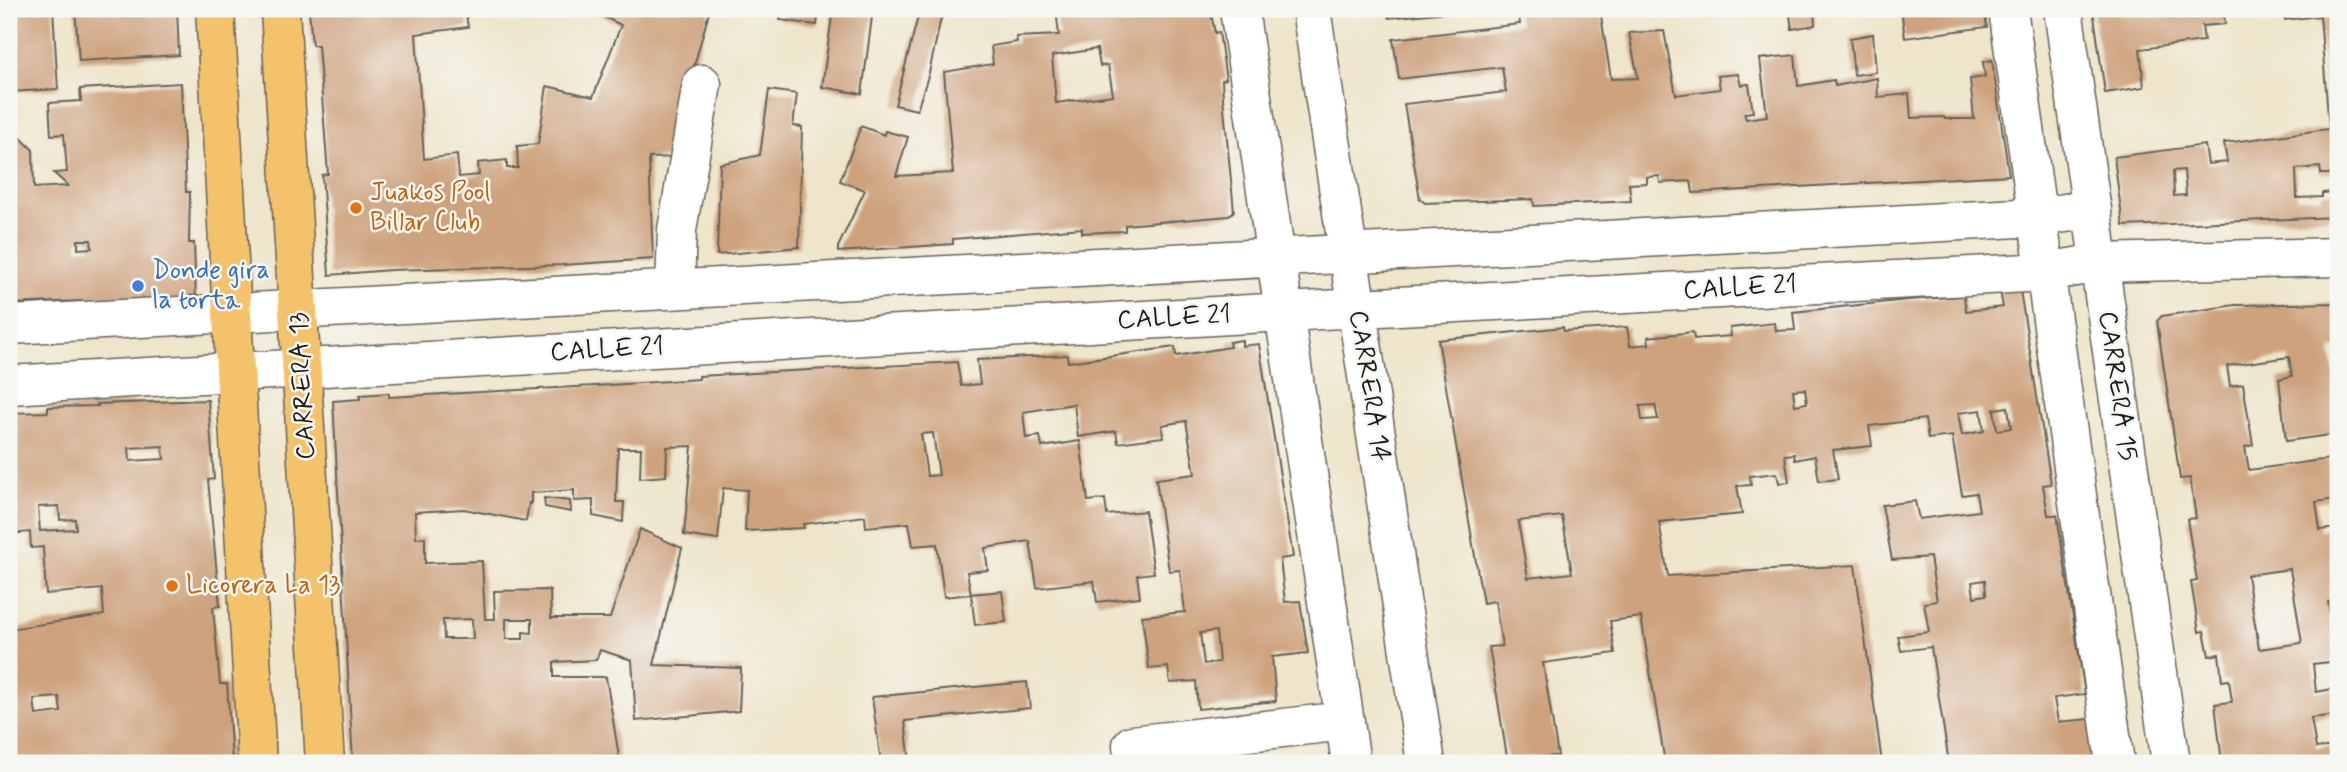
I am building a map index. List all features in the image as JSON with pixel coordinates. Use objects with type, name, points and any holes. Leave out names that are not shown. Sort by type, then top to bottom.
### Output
[{"type":"main road","points":[[215,9],[257,763]]},
{"type":"main road","name":"CARRERA 13","points":[[280,9],[325,763]]},
{"type":"street","points":[[1239,9],[1351,763]]},
{"type":"street","name":"CARRERA 14","points":[[1311,9],[1426,763]]},
{"type":"street","name":"CARRERA 15","points":[[2008,9],[2115,763]]},
{"type":"street","name":"CARRERA 15","points":[[2063,9],[2171,763]]},
{"type":"street","points":[[675,289],[677,230],[702,84]]},
{"type":"street","points":[[9,325],[2038,217],[2092,209]]},
{"type":"street","name":"CALLE 21","points":[[9,385],[1284,312],[2046,272],[2099,263],[2338,257]]},
{"type":"street","points":[[1134,763],[1132,746],[1233,748],[1345,721]]},
{"type":"building","points":[[9,9],[53,9],[58,89],[9,92]]},
{"type":"building","points":[[75,9],[177,9],[179,55],[79,61]]},
{"type":"building","points":[[309,9],[399,9],[399,12],[465,9],[468,27],[416,34],[424,159],[457,155],[459,177],[479,175],[478,163],[507,160],[507,168],[518,168],[517,146],[538,144],[547,86],[593,97],[621,25],[587,9],[710,9],[675,134],[676,157],[649,158],[653,259],[329,275],[322,175],[328,174],[318,45],[312,45]]},
{"type":"building","points":[[782,9],[819,9],[817,25],[780,20]]},
{"type":"building","points":[[833,9],[873,9],[862,94],[822,87]]},
{"type":"building","points":[[920,9],[943,9],[929,73],[917,110],[895,105]]},
{"type":"building","points":[[1056,9],[1210,9],[1215,33],[1219,32],[1226,79],[1222,80],[1223,98],[1234,211],[1229,216],[1125,225],[1125,231],[1082,233],[1082,228],[953,239],[953,244],[838,252],[865,190],[840,181],[861,126],[884,135],[885,131],[908,137],[896,176],[953,173],[944,72],[993,64],[991,46],[1017,42],[1016,37],[1059,35]],"holes":[[[1097,49],[1100,66],[1108,65],[1113,95],[1056,103],[1052,56]]]},
{"type":"building","points":[[1387,9],[1458,9],[1458,11],[1389,18]]},
{"type":"building","points":[[1517,9],[1600,9],[1611,79],[1638,78],[1629,33],[1664,31],[1676,95],[1720,89],[1718,76],[1738,74],[1741,85],[1749,84],[1753,112],[1744,113],[1746,119],[1767,116],[1760,59],[1795,55],[1798,86],[1834,80],[1835,86],[1877,78],[1878,97],[1909,94],[1911,118],[1945,119],[1974,119],[1970,79],[1985,77],[1983,62],[1992,60],[2009,175],[1693,193],[1691,181],[1660,183],[1659,176],[1647,177],[1647,183],[1629,184],[1631,201],[1534,206],[1533,199],[1425,203],[1420,199],[1404,104],[1506,92],[1502,67],[1399,79],[1393,39],[1520,24]]},
{"type":"building","points":[[1789,9],[1814,9],[1815,25],[1792,29]]},
{"type":"building","points":[[1901,9],[1984,9],[1987,27],[1905,38]]},
{"type":"building","points":[[2093,9],[2255,11],[2224,15],[2225,24],[2202,26],[2204,41],[2140,49],[2144,87],[2105,93]]},
{"type":"building","points":[[2284,9],[2338,9],[2338,174],[2321,174],[2320,167],[2296,169],[2297,198],[2322,197],[2322,193],[2338,192],[2338,217],[2123,226],[2114,157],[2205,145],[2208,164],[2227,162],[2224,143],[2329,129],[2320,16],[2285,20]],"holes":[[[2184,170],[2186,195],[2174,196],[2173,171]]]},
{"type":"building","points":[[1873,34],[1876,72],[1854,75],[1850,38]]},
{"type":"building","points":[[181,83],[186,192],[190,192],[189,243],[194,243],[196,300],[9,304],[9,137],[20,137],[33,150],[34,188],[68,186],[54,173],[67,172],[64,134],[51,135],[49,103],[81,101],[80,89]],"holes":[[[78,240],[91,240],[92,248],[78,249]]]},
{"type":"building","points":[[769,90],[797,94],[793,126],[802,127],[799,247],[717,255],[720,164],[760,155]]},
{"type":"building","points":[[2020,290],[2051,484],[2043,485],[2048,515],[2057,515],[2085,694],[2054,698],[2058,722],[2089,719],[2096,763],[1949,763],[1931,647],[1901,651],[1898,636],[1929,632],[1924,603],[1937,601],[1930,557],[1892,560],[1882,505],[1915,501],[1919,519],[1979,511],[1976,493],[1962,495],[1952,436],[1928,439],[1925,419],[1869,426],[1872,446],[1833,450],[1838,479],[1819,481],[1815,456],[1795,460],[1794,454],[1785,455],[1789,482],[1779,483],[1777,473],[1750,476],[1751,485],[1737,486],[1742,514],[1659,522],[1668,576],[1855,565],[1882,763],[1665,763],[1641,617],[1610,621],[1615,653],[1543,663],[1558,756],[1529,758],[1530,763],[1508,763],[1489,647],[1502,646],[1495,601],[1483,603],[1438,340],[1563,327],[1564,331],[1627,327],[1630,346],[1649,344],[1648,337],[1693,332],[1694,339],[1731,336],[1730,328],[1775,323],[1776,331],[1795,330],[1793,312],[1907,300],[1964,296],[1966,311],[2003,307],[2000,291]],"holes":[[[1805,389],[1807,403],[1795,405],[1793,390]],[[1655,405],[1658,419],[1642,420],[1640,406]],[[2008,407],[2011,428],[1997,430],[1994,409]],[[1981,410],[1984,431],[1962,435],[1958,413]],[[1562,516],[1572,573],[1528,578],[1518,521]],[[1985,580],[1986,595],[1974,597],[1972,582]]]},
{"type":"building","points":[[2338,303],[2338,348],[2331,349],[2333,371],[2338,370],[2338,434],[2286,441],[2279,379],[2292,376],[2289,357],[2227,366],[2230,386],[2243,384],[2253,445],[2245,447],[2249,470],[2329,459],[2336,499],[2316,502],[2320,530],[2338,528],[2338,600],[2328,602],[2335,643],[2338,643],[2338,661],[2313,664],[2316,692],[2338,688],[2338,715],[2311,718],[2316,748],[2336,746],[2338,763],[2222,763],[2215,704],[2232,702],[2229,680],[2222,681],[2219,654],[2209,656],[2204,631],[2199,632],[2191,582],[2197,581],[2187,519],[2196,518],[2190,478],[2180,479],[2157,321],[2162,316],[2235,305]],"holes":[[[2290,569],[2302,643],[2259,649],[2247,575]]]},
{"type":"building","points":[[1242,340],[1242,346],[1259,344],[1293,557],[1280,559],[1285,602],[1300,601],[1308,653],[1272,657],[1276,701],[1198,709],[1196,681],[1170,683],[1168,667],[1149,669],[1142,616],[1185,612],[1180,570],[1169,571],[1156,479],[1195,474],[1186,421],[1162,425],[1163,437],[1118,443],[1116,431],[1078,437],[1074,404],[1023,412],[1026,438],[1040,436],[1042,447],[1080,441],[1088,501],[1105,499],[1107,515],[1145,511],[1154,573],[1137,575],[1140,597],[1097,602],[1094,581],[1037,588],[1030,541],[985,548],[988,570],[967,572],[971,594],[944,597],[937,544],[913,546],[909,523],[866,527],[865,516],[803,524],[804,528],[745,531],[747,490],[723,488],[718,540],[684,535],[692,446],[667,447],[666,476],[640,478],[641,448],[618,448],[616,502],[624,502],[623,522],[593,516],[593,500],[574,501],[574,490],[531,493],[526,521],[464,509],[415,512],[416,538],[425,537],[425,563],[482,561],[485,619],[495,619],[494,591],[550,590],[551,618],[610,618],[640,529],[682,548],[654,665],[741,668],[739,711],[636,721],[632,660],[600,650],[596,660],[554,662],[554,677],[606,677],[620,763],[353,763],[333,401],[360,399],[360,395],[389,393],[389,397],[595,386],[699,379],[699,376],[957,362],[961,386],[980,384],[977,360],[1067,355],[1068,362],[1175,347],[1176,356],[1230,347],[1229,342]],"holes":[[[933,433],[939,475],[927,476],[921,434]],[[472,619],[473,639],[444,639],[443,620]],[[506,619],[532,619],[532,633],[523,632],[523,639],[506,639]],[[1216,631],[1219,662],[1204,664],[1200,633]]]},
{"type":"building","points":[[208,400],[214,479],[208,480],[220,606],[213,607],[220,684],[227,684],[232,762],[9,763],[9,629],[104,615],[102,589],[46,594],[43,547],[31,548],[30,532],[9,534],[9,413],[48,412],[48,407],[98,406],[97,404]],"holes":[[[163,446],[164,459],[130,461],[129,448]],[[59,506],[60,520],[75,519],[76,529],[40,531],[38,507]],[[59,697],[61,712],[36,715],[34,699]]]},
{"type":"building","points":[[544,498],[570,501],[571,512],[545,507]]},
{"type":"building","points":[[1002,591],[1006,622],[975,625],[971,594]]},
{"type":"building","points":[[1027,682],[1030,708],[905,721],[910,763],[881,763],[872,697]]},
{"type":"place","name":"Juakos Pool Billar Club","points":[[356,208]]},
{"type":"place","name":"Donde gira la torta","points":[[138,286]]},
{"type":"place","name":"Licorera La 13","points":[[172,586]]}]
